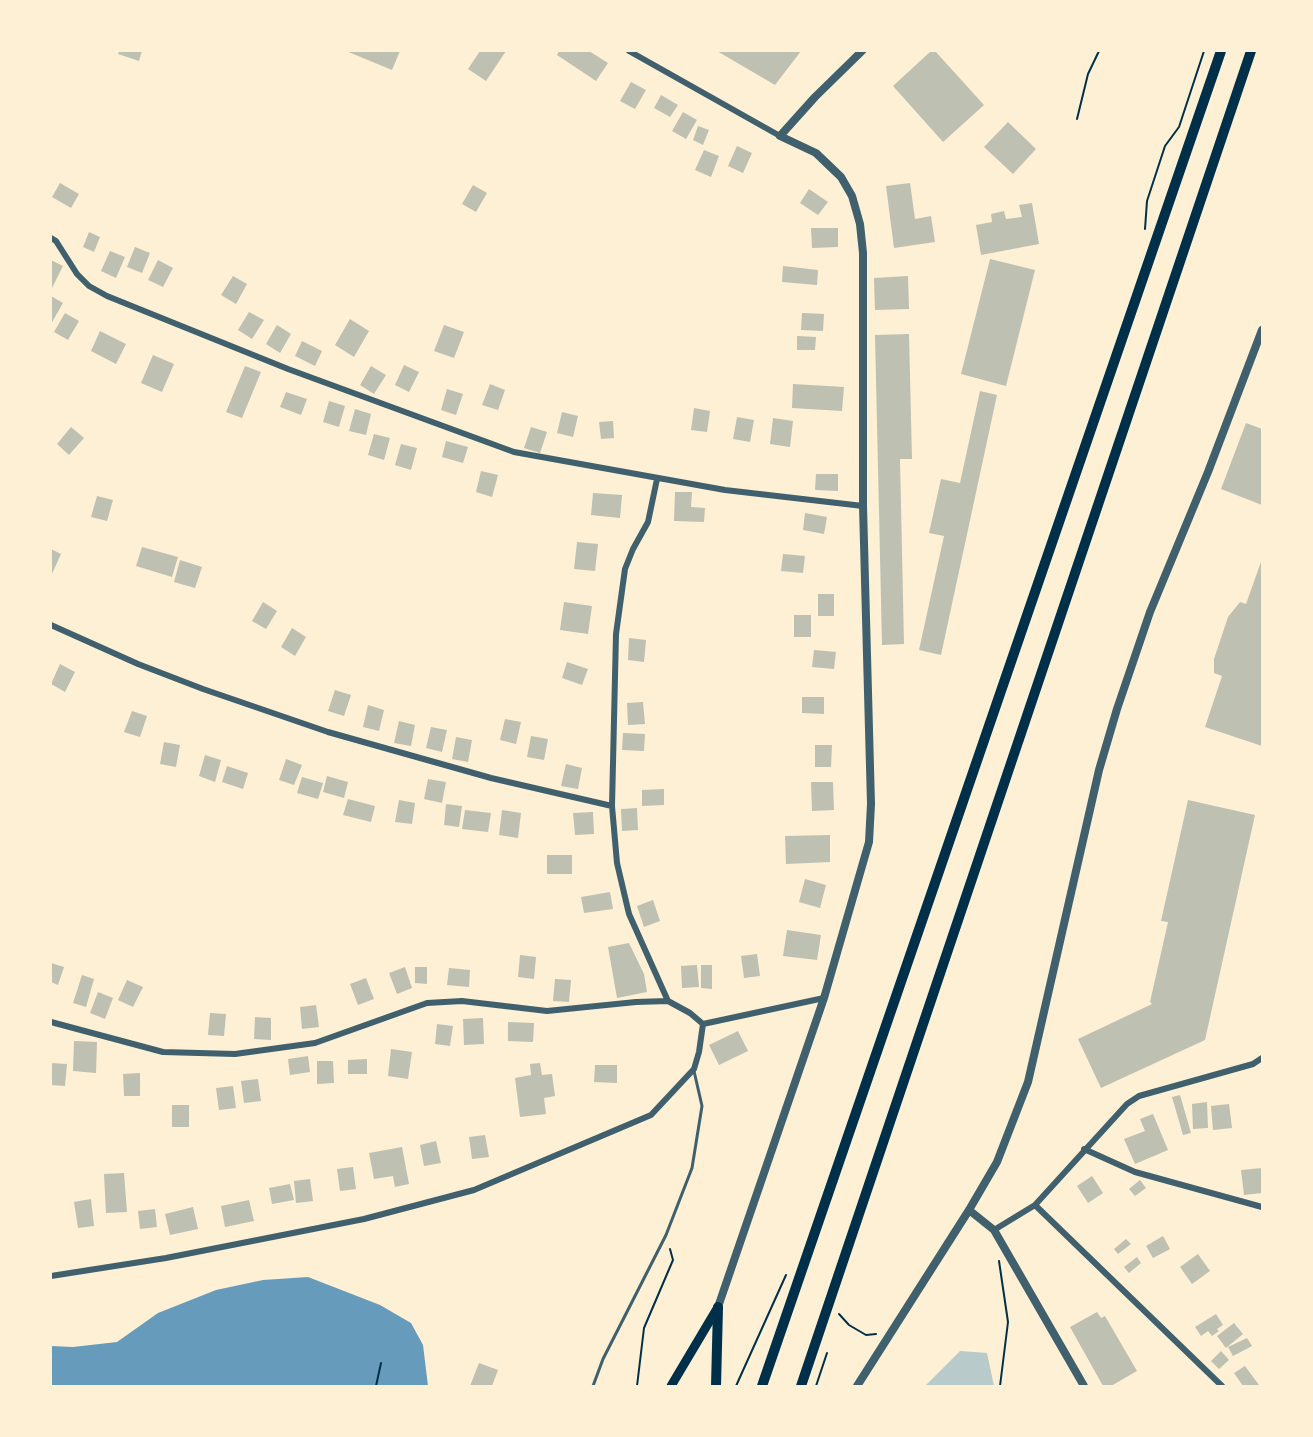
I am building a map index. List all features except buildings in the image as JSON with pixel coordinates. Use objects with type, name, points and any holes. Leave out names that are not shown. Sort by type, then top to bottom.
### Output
[{"type":"main road","points":[[762,1386],[1221,51]]},
{"type":"main road","points":[[801,1386],[1251,51]]},
{"type":"main road","points":[[671,1386],[718,1307]]},
{"type":"main road","points":[[716,1386],[718,1307]]},
{"type":"street","points":[[629,51],[780,136],[816,153],[841,177],[852,196],[860,224],[863,253],[863,506],[871,804],[869,842],[824,998],[718,1307]]},
{"type":"street","points":[[780,136],[815,97],[862,51]]},
{"type":"street","points":[[51,238],[56,241],[76,274],[89,286],[107,296],[288,369],[514,452],[725,490],[863,506]]},
{"type":"street","points":[[857,1386],[997,1162],[1028,1082],[1099,770],[1117,709],[1150,612],[1208,472],[1262,330]]},
{"type":"street","points":[[657,478],[648,522],[625,569],[616,634],[612,806],[617,863],[628,914],[668,1001]]},
{"type":"street","points":[[51,625],[138,664],[328,732],[491,778],[612,806]]},
{"type":"street","points":[[703,1024],[824,998]]},
{"type":"street","points":[[51,1022],[163,1052],[235,1054],[315,1043],[427,1003],[462,1001],[547,1011],[668,1001],[690,1013],[703,1024]]},
{"type":"street","points":[[51,1276],[166,1258],[364,1219],[474,1190],[651,1115],[693,1069],[699,1052],[703,1024]]},
{"type":"street","points":[[994,1230],[1035,1205],[1084,1149],[1127,1104],[1139,1096],[1253,1064],[1262,1058]]},
{"type":"street","points":[[1084,1149],[1135,1172],[1262,1207]]},
{"type":"street","points":[[1035,1205],[1222,1386]]},
{"type":"street","points":[[969,1210],[994,1230],[1084,1386]]},
{"type":"lane","points":[[593,1386],[603,1359],[666,1234],[692,1168],[702,1106],[693,1069]]},
{"type":"path","points":[[1077,119],[1088,74],[1099,51]]},
{"type":"path","points":[[637,1386],[644,1328],[674,1260],[666,1234]]},
{"type":"path","points":[[998,1253],[1008,1322],[1000,1386]]},
{"type":"path","points":[[839,1314],[849,1325],[866,1335],[895,1328]]},
{"type":"path","points":[[376,1386],[381,1363]]},
{"type":"shaded area","points":[[960,1351],[987,1353],[994,1386],[925,1386]]},
{"type":"water","points":[[308,1277],[380,1305],[411,1323],[423,1345],[428,1386],[51,1386],[51,1346],[73,1347],[117,1342],[158,1313],[216,1290],[263,1280]]}]
